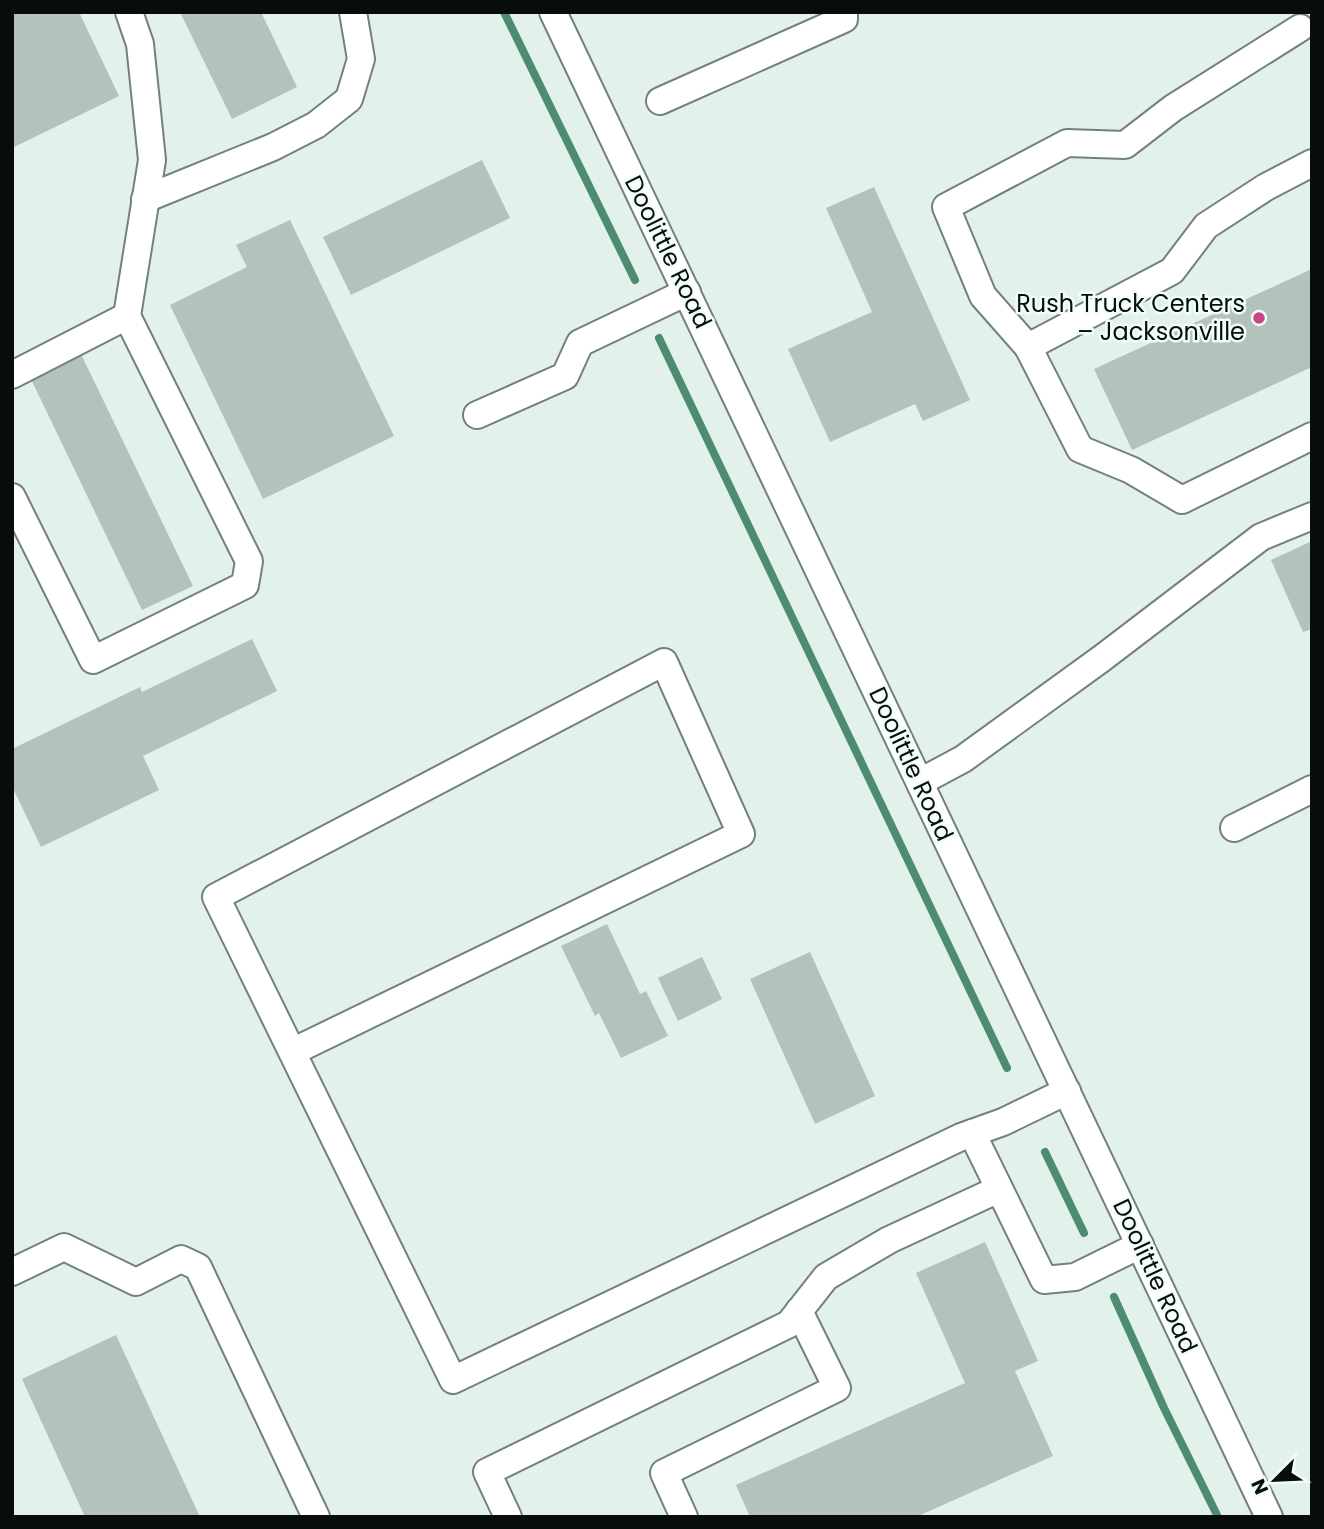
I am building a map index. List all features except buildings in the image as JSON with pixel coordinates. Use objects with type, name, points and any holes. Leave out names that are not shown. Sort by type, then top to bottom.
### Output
[{"type":"street","points":[[12,497],[93,660],[245,585],[249,561],[127,316],[152,160],[139,44],[129,12]]},
{"type":"street","points":[[145,199],[274,147],[316,125],[349,99],[361,59],[354,12]]},
{"type":"street","name":"Doolittle Road","points":[[553,12],[920,782],[1056,1096],[1129,1250],[1269,1517]]},
{"type":"street","points":[[660,101],[844,19],[844,12]]},
{"type":"street","points":[[1300,28],[1173,108],[1125,145],[1067,143],[946,207],[983,296],[1028,347],[1080,449],[1132,470],[1182,500],[1312,436]]},
{"type":"street","points":[[1028,347],[1172,271],[1206,226],[1266,187],[1312,163]]},
{"type":"street","points":[[477,415],[565,376],[580,343],[687,292]]},
{"type":"street","points":[[12,375],[127,316]]},
{"type":"street","points":[[920,782],[963,759],[1144,627],[1261,537],[1312,516]]},
{"type":"street","points":[[292,1052],[741,834],[664,662],[216,897],[292,1052],[453,1380],[972,1133],[1003,1122],[1056,1096]]},
{"type":"street","points":[[1234,828],[1312,789]]},
{"type":"street","points":[[972,1133],[1044,1280],[1075,1277],[1129,1250]]},
{"type":"street","points":[[508,1517],[487,1472],[789,1324],[826,1277],[889,1240],[999,1189]]},
{"type":"street","points":[[12,1272],[64,1247],[135,1282],[181,1259],[198,1268],[316,1517]]},
{"type":"street","points":[[684,1517],[664,1473],[836,1388],[799,1311]]},
{"type":"waterway","points":[[504,12],[635,280]]},
{"type":"waterway","points":[[659,338],[1007,1068]]},
{"type":"waterway","points":[[1045,1152],[1084,1233]]},
{"type":"waterway","points":[[1114,1297],[1164,1408],[1218,1517]]},
{"type":"place","name":"Rush Truck Centers – Jacksonville","points":[[1259,318]]}]
